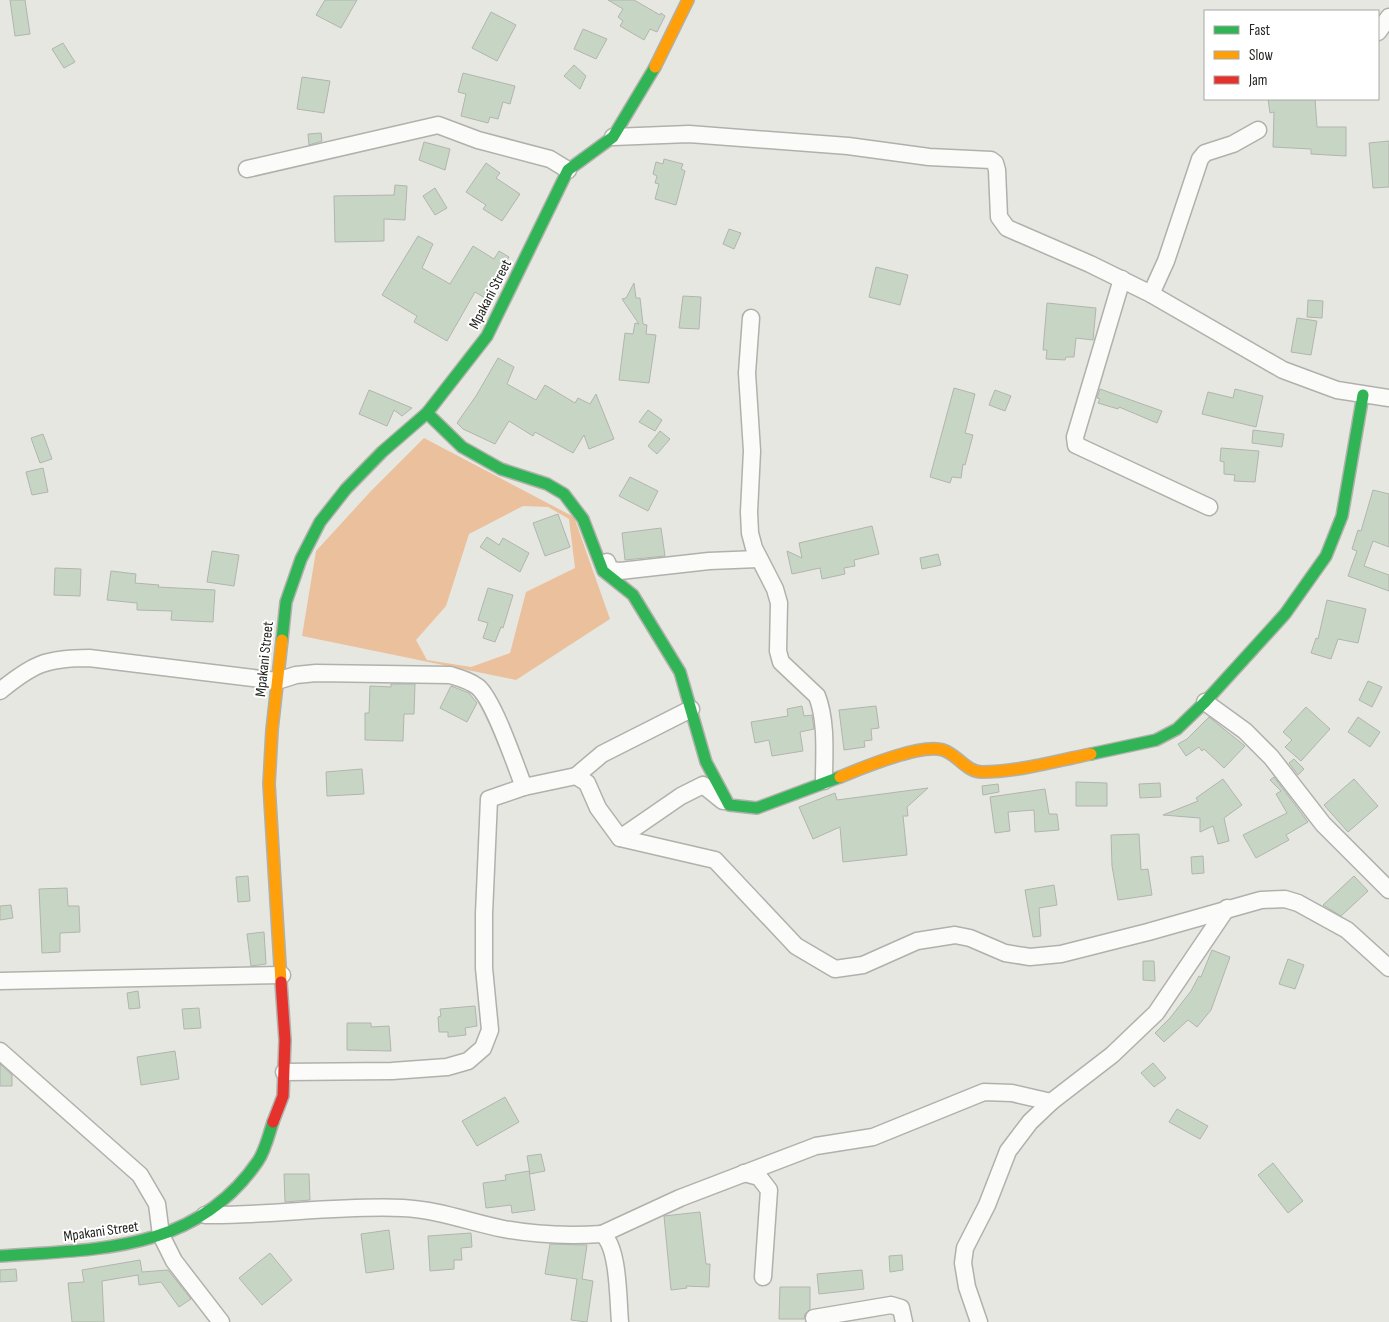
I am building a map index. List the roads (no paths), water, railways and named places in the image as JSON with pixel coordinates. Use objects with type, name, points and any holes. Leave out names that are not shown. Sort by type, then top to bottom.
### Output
[{"type":"street","name":"Mpakani Street","points":[[0,1256],[132,1244],[161,1235],[205,1215],[233,1191],[259,1160],[283,1096],[285,1040],[269,784],[277,681],[286,602],[301,559],[320,522],[346,489],[382,452],[427,412],[487,336],[568,170],[613,137],[648,82],[688,0]]},
{"type":"street","points":[[1379,31],[1389,17]]},
{"type":"street","points":[[247,169],[438,125],[478,140],[550,159],[568,170]]},
{"type":"street","points":[[1151,294],[1166,261],[1200,158],[1205,153],[1233,144],[1258,130]]},
{"type":"street","points":[[613,137],[689,134],[819,143],[929,157],[991,160],[995,163],[997,170],[999,217],[1007,228],[1151,294],[1283,370],[1337,390],[1389,398]]},
{"type":"street","points":[[1122,280],[1074,437],[1076,445],[1208,507]]},
{"type":"street","points":[[751,318],[747,373],[752,451],[748,512],[750,533],[758,559],[776,589],[779,602],[778,652],[780,662],[816,696],[820,704],[824,781]]},
{"type":"street","points":[[620,838],[681,796],[703,785],[729,806],[757,808],[824,781],[884,760],[930,748],[943,750],[971,769],[980,772],[1031,766],[1156,740],[1177,729],[1205,702],[1285,614],[1326,556],[1342,516],[1363,395]]},
{"type":"street","points":[[427,412],[462,447],[501,469],[547,484],[564,494],[583,519],[603,571],[633,594],[680,672],[706,762],[729,806]]},
{"type":"street","points":[[563,485],[589,514],[610,570],[758,559]]},
{"type":"street","points":[[0,691],[24,671],[38,664],[70,658],[89,658],[277,681],[296,675],[345,673],[450,675],[467,680],[480,688],[489,704],[524,786]]},
{"type":"street","points":[[1205,702],[1245,731],[1271,757],[1323,824],[1389,890]]},
{"type":"street","points":[[284,1072],[392,1071],[447,1068],[468,1060],[483,1048],[490,1030],[484,968],[484,914],[489,799],[524,786],[576,776],[602,754],[691,709]]},
{"type":"street","points":[[576,776],[587,783],[598,808],[620,838],[715,860],[796,946],[835,969],[863,965],[917,941],[954,935],[970,938],[1005,953],[1030,957],[1061,954],[1148,932],[1227,908],[1261,900],[1285,899],[1298,902],[1347,930],[1389,968]]},
{"type":"street","points":[[979,1322],[967,1287],[963,1263],[965,1248],[987,1205],[1008,1151],[1030,1122],[1052,1102],[1112,1055],[1156,1013],[1227,908]]},
{"type":"street","points":[[0,981],[282,975]]},
{"type":"street","points":[[0,1051],[140,1174],[157,1204],[161,1235],[174,1261],[221,1322]]},
{"type":"street","points":[[205,1215],[404,1208],[450,1214],[503,1229],[554,1235],[602,1234],[672,1202],[816,1146],[873,1137],[984,1092],[1020,1094],[1052,1102]]},
{"type":"street","points":[[744,1174],[759,1177],[769,1190],[763,1277]]},
{"type":"street","points":[[602,1234],[607,1238],[612,1249],[620,1322]]},
{"type":"street","points":[[814,1318],[891,1305],[901,1308],[904,1322]]}]
